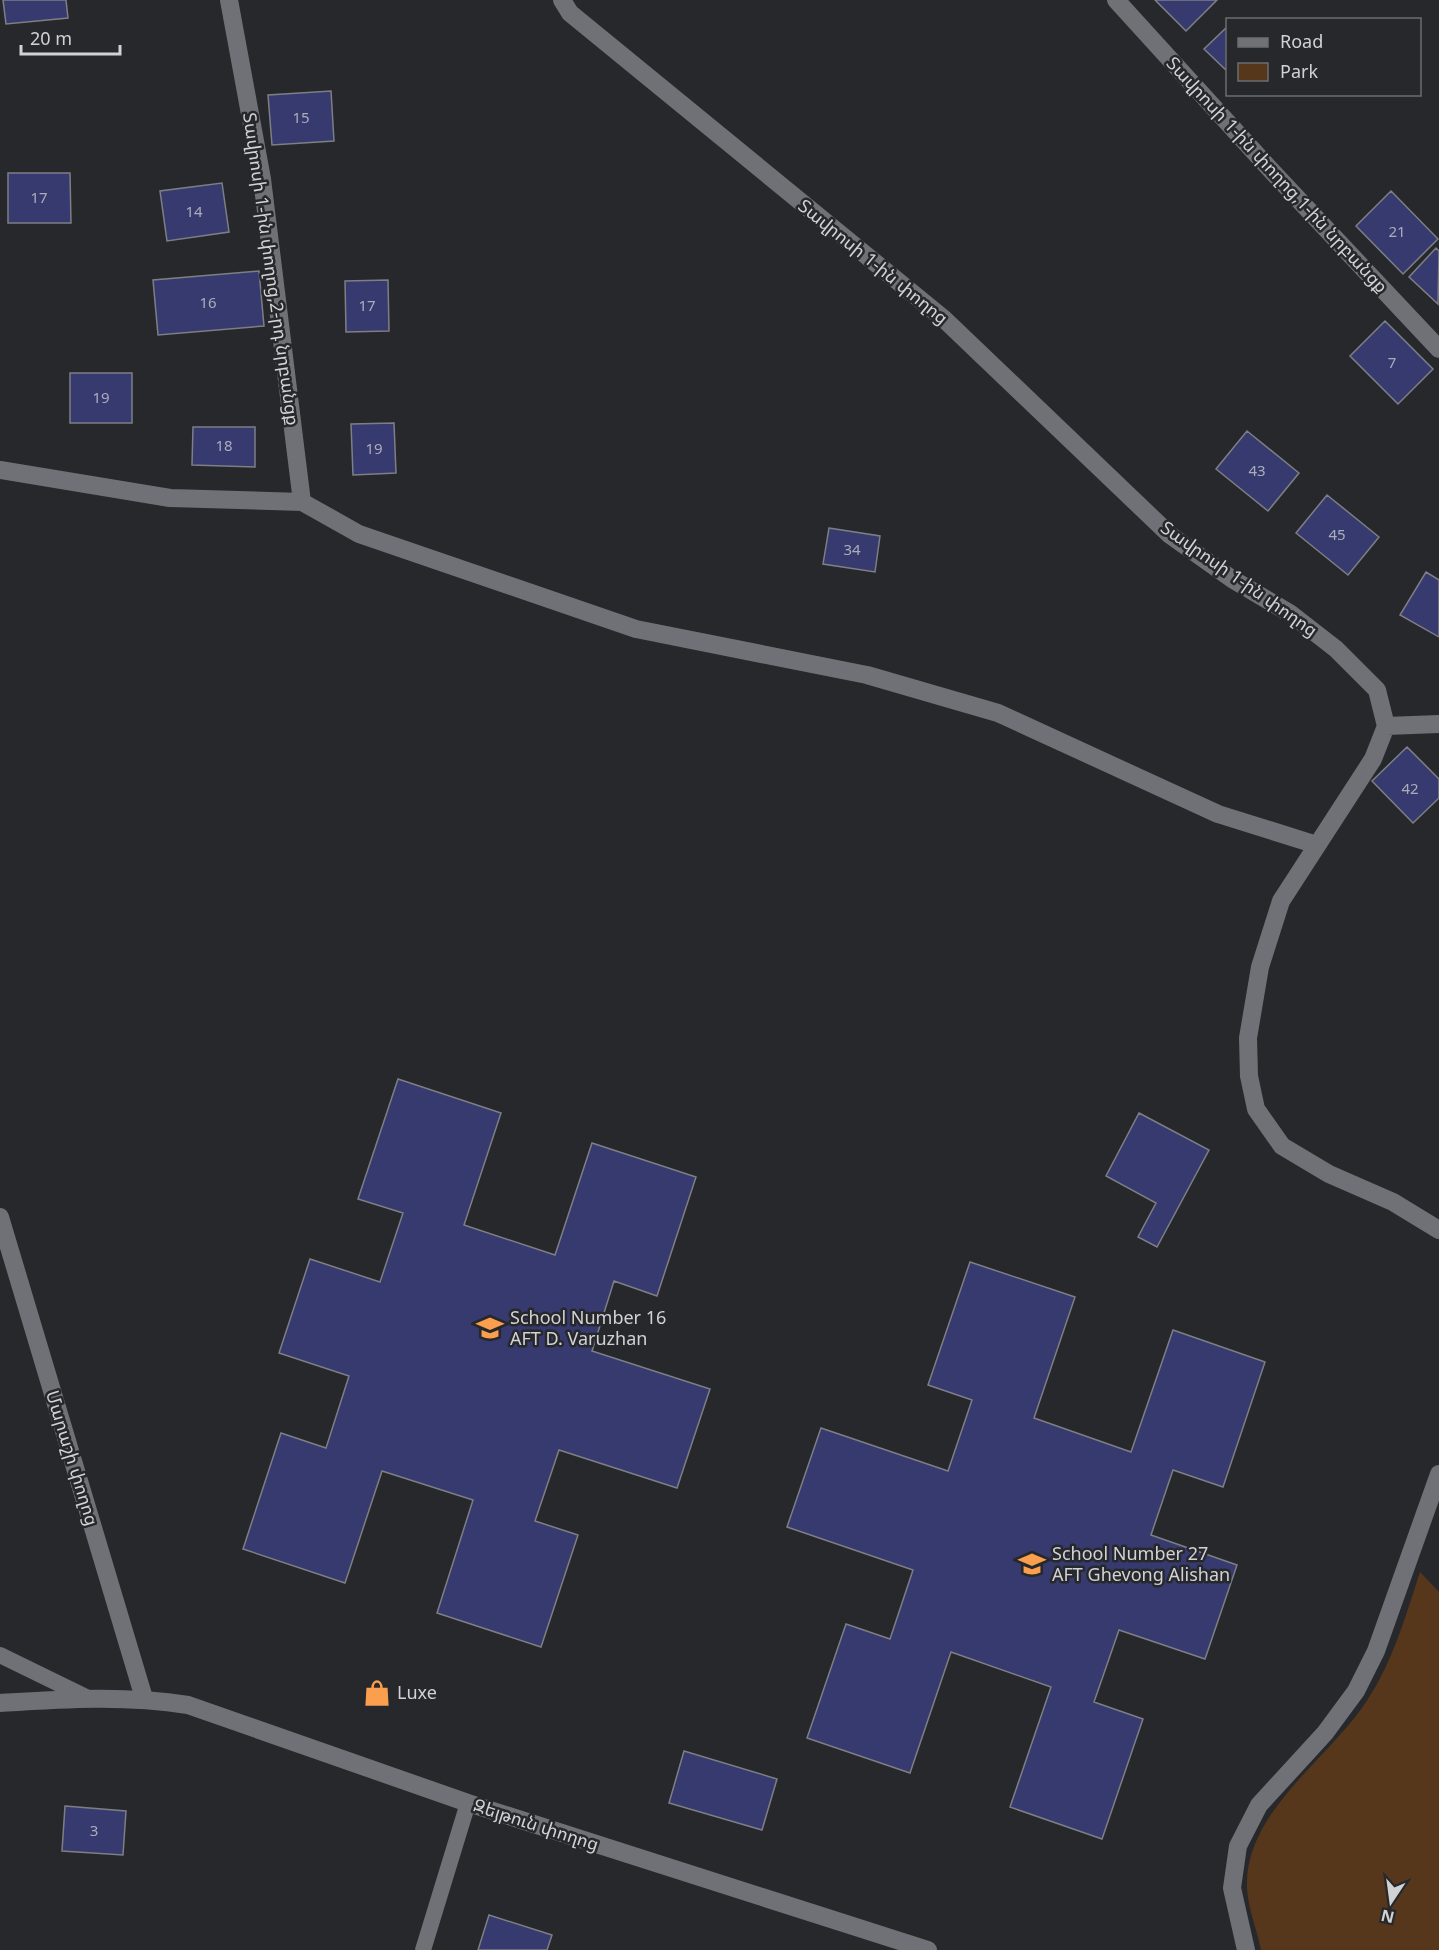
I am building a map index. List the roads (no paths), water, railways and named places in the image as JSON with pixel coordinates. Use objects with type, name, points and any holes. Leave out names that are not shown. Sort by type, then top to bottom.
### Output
[{"type":"street","name":"Տավրոսի 1-ին փողոց,2-րդ նրբանցք","points":[[229,0],[262,179],[302,502]]},
{"type":"street","name":"Տավրոսի 1-ին փողոց","points":[[562,0],[579,20],[944,319],[1170,535],[1232,579],[1291,614],[1336,649],[1377,690],[1386,726]]},
{"type":"street","name":"Տավրոսի 1-ին փողոց,1-ին նրբանցք","points":[[1116,0],[1268,167],[1439,349]]},
{"type":"street","points":[[0,470],[170,498],[302,502],[359,534],[636,629],[867,675],[998,713],[1218,814],[1317,844]]},
{"type":"street","points":[[1439,724],[1386,726],[1373,759],[1281,902],[1260,967],[1248,1038],[1249,1076],[1256,1109],[1282,1146],[1329,1174],[1393,1202],[1439,1230]]},
{"type":"street","name":"Մարաշի փողոց","points":[[0,1217],[144,1698]]},
{"type":"street","points":[[1246,1950],[1232,1888],[1238,1846],[1259,1804],[1325,1733],[1356,1691],[1376,1651],[1439,1474]]},
{"type":"street","name":"Զեյթուն փողոց","points":[[0,1703],[88,1698],[144,1698],[188,1705],[468,1803],[928,1950]]},
{"type":"lane","points":[[0,1655],[88,1698]]},
{"type":"lane","points":[[423,1950],[468,1803]]},
{"type":"place","name":"School Number 16 AFT D. Varuzhan","points":[[490,1328]]},
{"type":"place","name":"School Number 27 AFT Ghevong Alishan","points":[[1032,1564]]},
{"type":"place","name":"Luxe","points":[[377,1693]]}]
